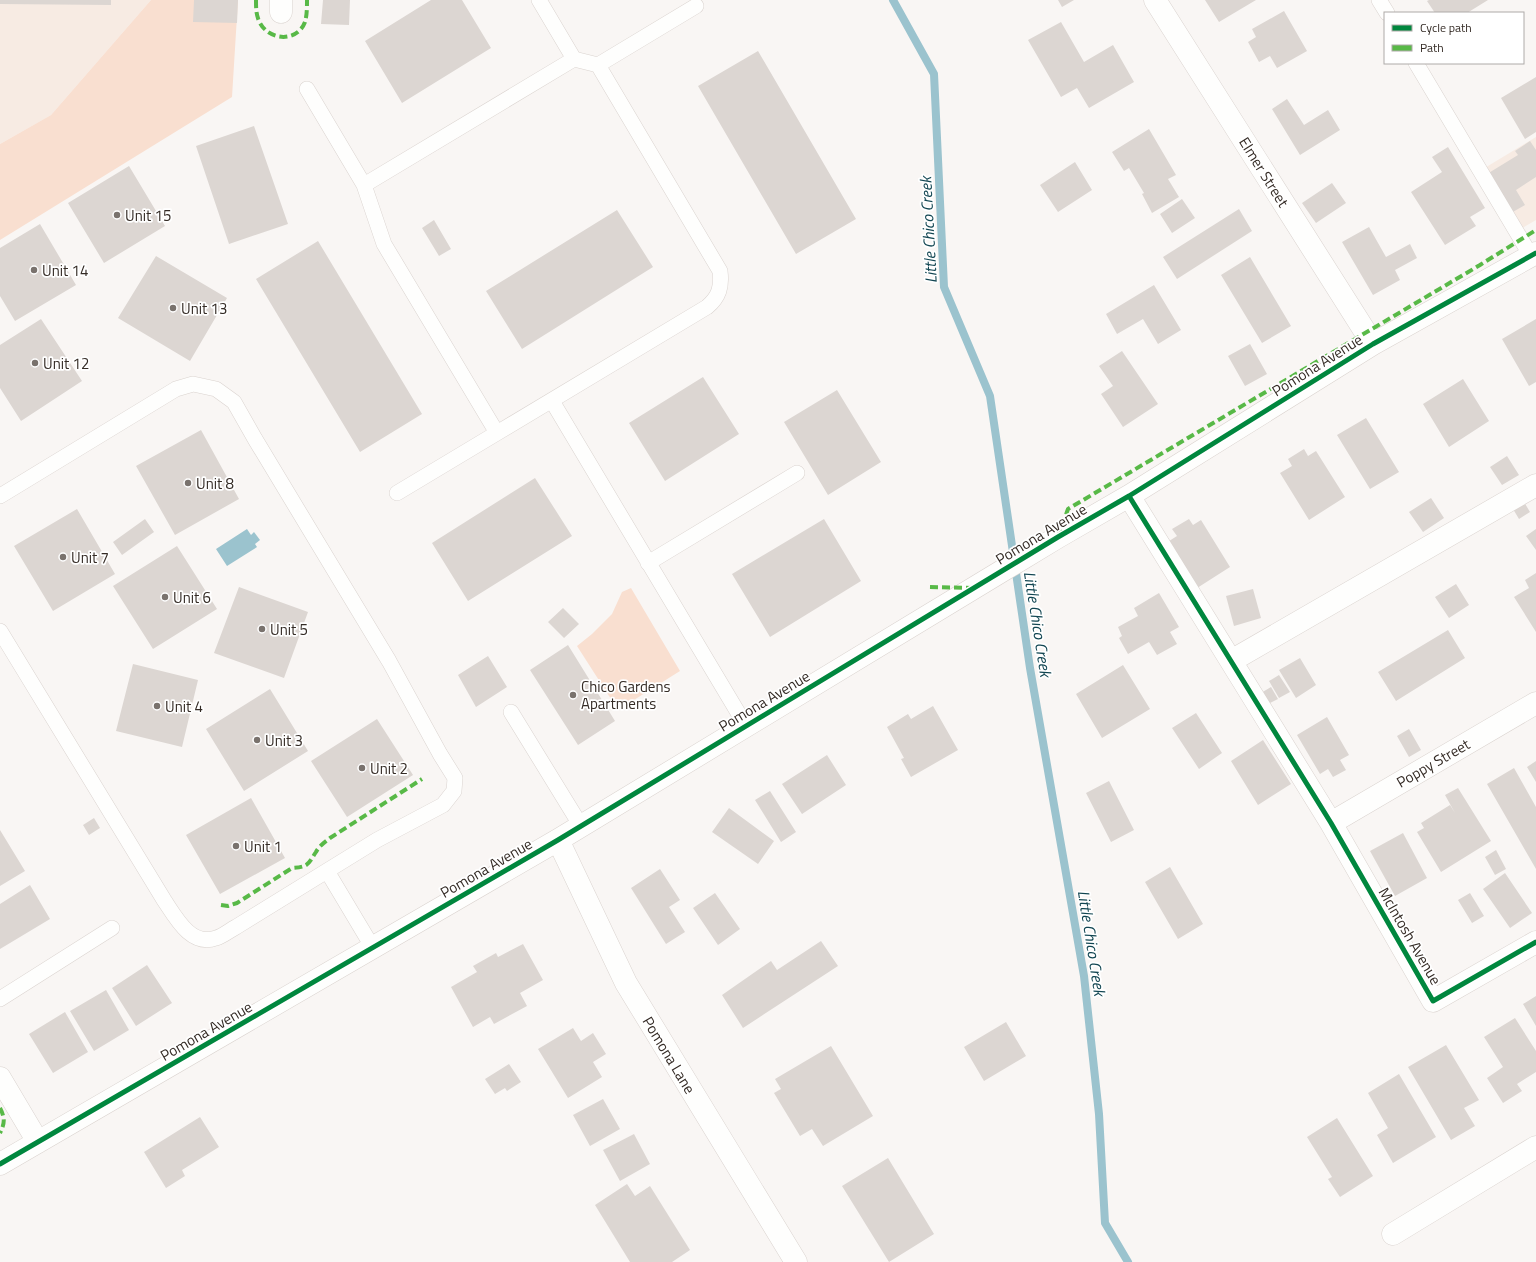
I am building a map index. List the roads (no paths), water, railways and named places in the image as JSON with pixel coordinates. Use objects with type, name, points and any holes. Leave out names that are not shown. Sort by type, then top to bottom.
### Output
[{"type":"street","name":"Elmer Street","points":[[1155,0],[1373,344]]},
{"type":"street","name":"Pomona Avenue","points":[[0,1164],[558,840],[1058,537],[1129,496],[1373,344],[1534,258]]},
{"type":"street","points":[[1231,661],[1536,485]]},
{"type":"street","points":[[1129,496],[1331,822]]},
{"type":"street","name":"Poppy Street","points":[[1331,822],[1536,703]]},
{"type":"street","name":"McIntosh Avenue","points":[[1331,822],[1434,1001],[1536,942]]},
{"type":"street","name":"Pomona Lane","points":[[558,840],[626,983],[796,1262]]},
{"type":"street","points":[[0,1078],[38,1142]]},
{"type":"street","points":[[1393,1234],[1536,1147]]},
{"type":"lane","points":[[539,0],[574,59]]},
{"type":"lane","points":[[1379,0],[1386,12]]},
{"type":"lane","points":[[364,185],[574,59],[598,65],[696,6]]},
{"type":"lane","points":[[1417,64],[1534,258]]},
{"type":"lane","points":[[398,493],[707,307],[720,291],[720,271],[598,65]]},
{"type":"lane","points":[[307,89],[364,185],[384,244],[497,433]]},
{"type":"lane","points":[[0,496],[176,389],[193,384],[216,389],[234,402],[389,661],[440,754],[455,778],[454,791],[443,805],[377,840],[216,938],[200,939],[184,929],[143,868],[0,632]]},
{"type":"lane","points":[[552,401],[746,726]]},
{"type":"lane","points":[[648,563],[798,473]]},
{"type":"lane","points":[[511,712],[581,826]]},
{"type":"lane","points":[[327,871],[373,948]]},
{"type":"lane","points":[[0,999],[112,928]]},
{"type":"water","points":[[247,529],[251,535],[254,532],[260,540],[255,544],[257,547],[227,566],[216,549]]},
{"type":"waterway","name":"Little Chico Creek","points":[[893,0],[934,74],[944,287],[990,396],[1030,668],[1084,976],[1099,1114],[1105,1223],[1128,1262]]},
{"type":"place","name":"Unit 15","points":[[117,215]]},
{"type":"place","name":"Unit 14","points":[[34,270]]},
{"type":"place","name":"Unit 13","points":[[173,308]]},
{"type":"place","name":"Unit 12","points":[[35,363]]},
{"type":"place","name":"Unit 8","points":[[188,483]]},
{"type":"place","name":"Unit 7","points":[[63,557]]},
{"type":"place","name":"Unit 6","points":[[165,597]]},
{"type":"place","name":"Unit 5","points":[[262,629]]},
{"type":"place","name":"Chico Gardens Apartments","points":[[573,695]]},
{"type":"place","name":"Unit 4","points":[[157,706]]},
{"type":"place","name":"Unit 3","points":[[257,740]]},
{"type":"place","name":"Unit 2","points":[[362,768]]},
{"type":"place","name":"Unit 1","points":[[236,846]]}]
